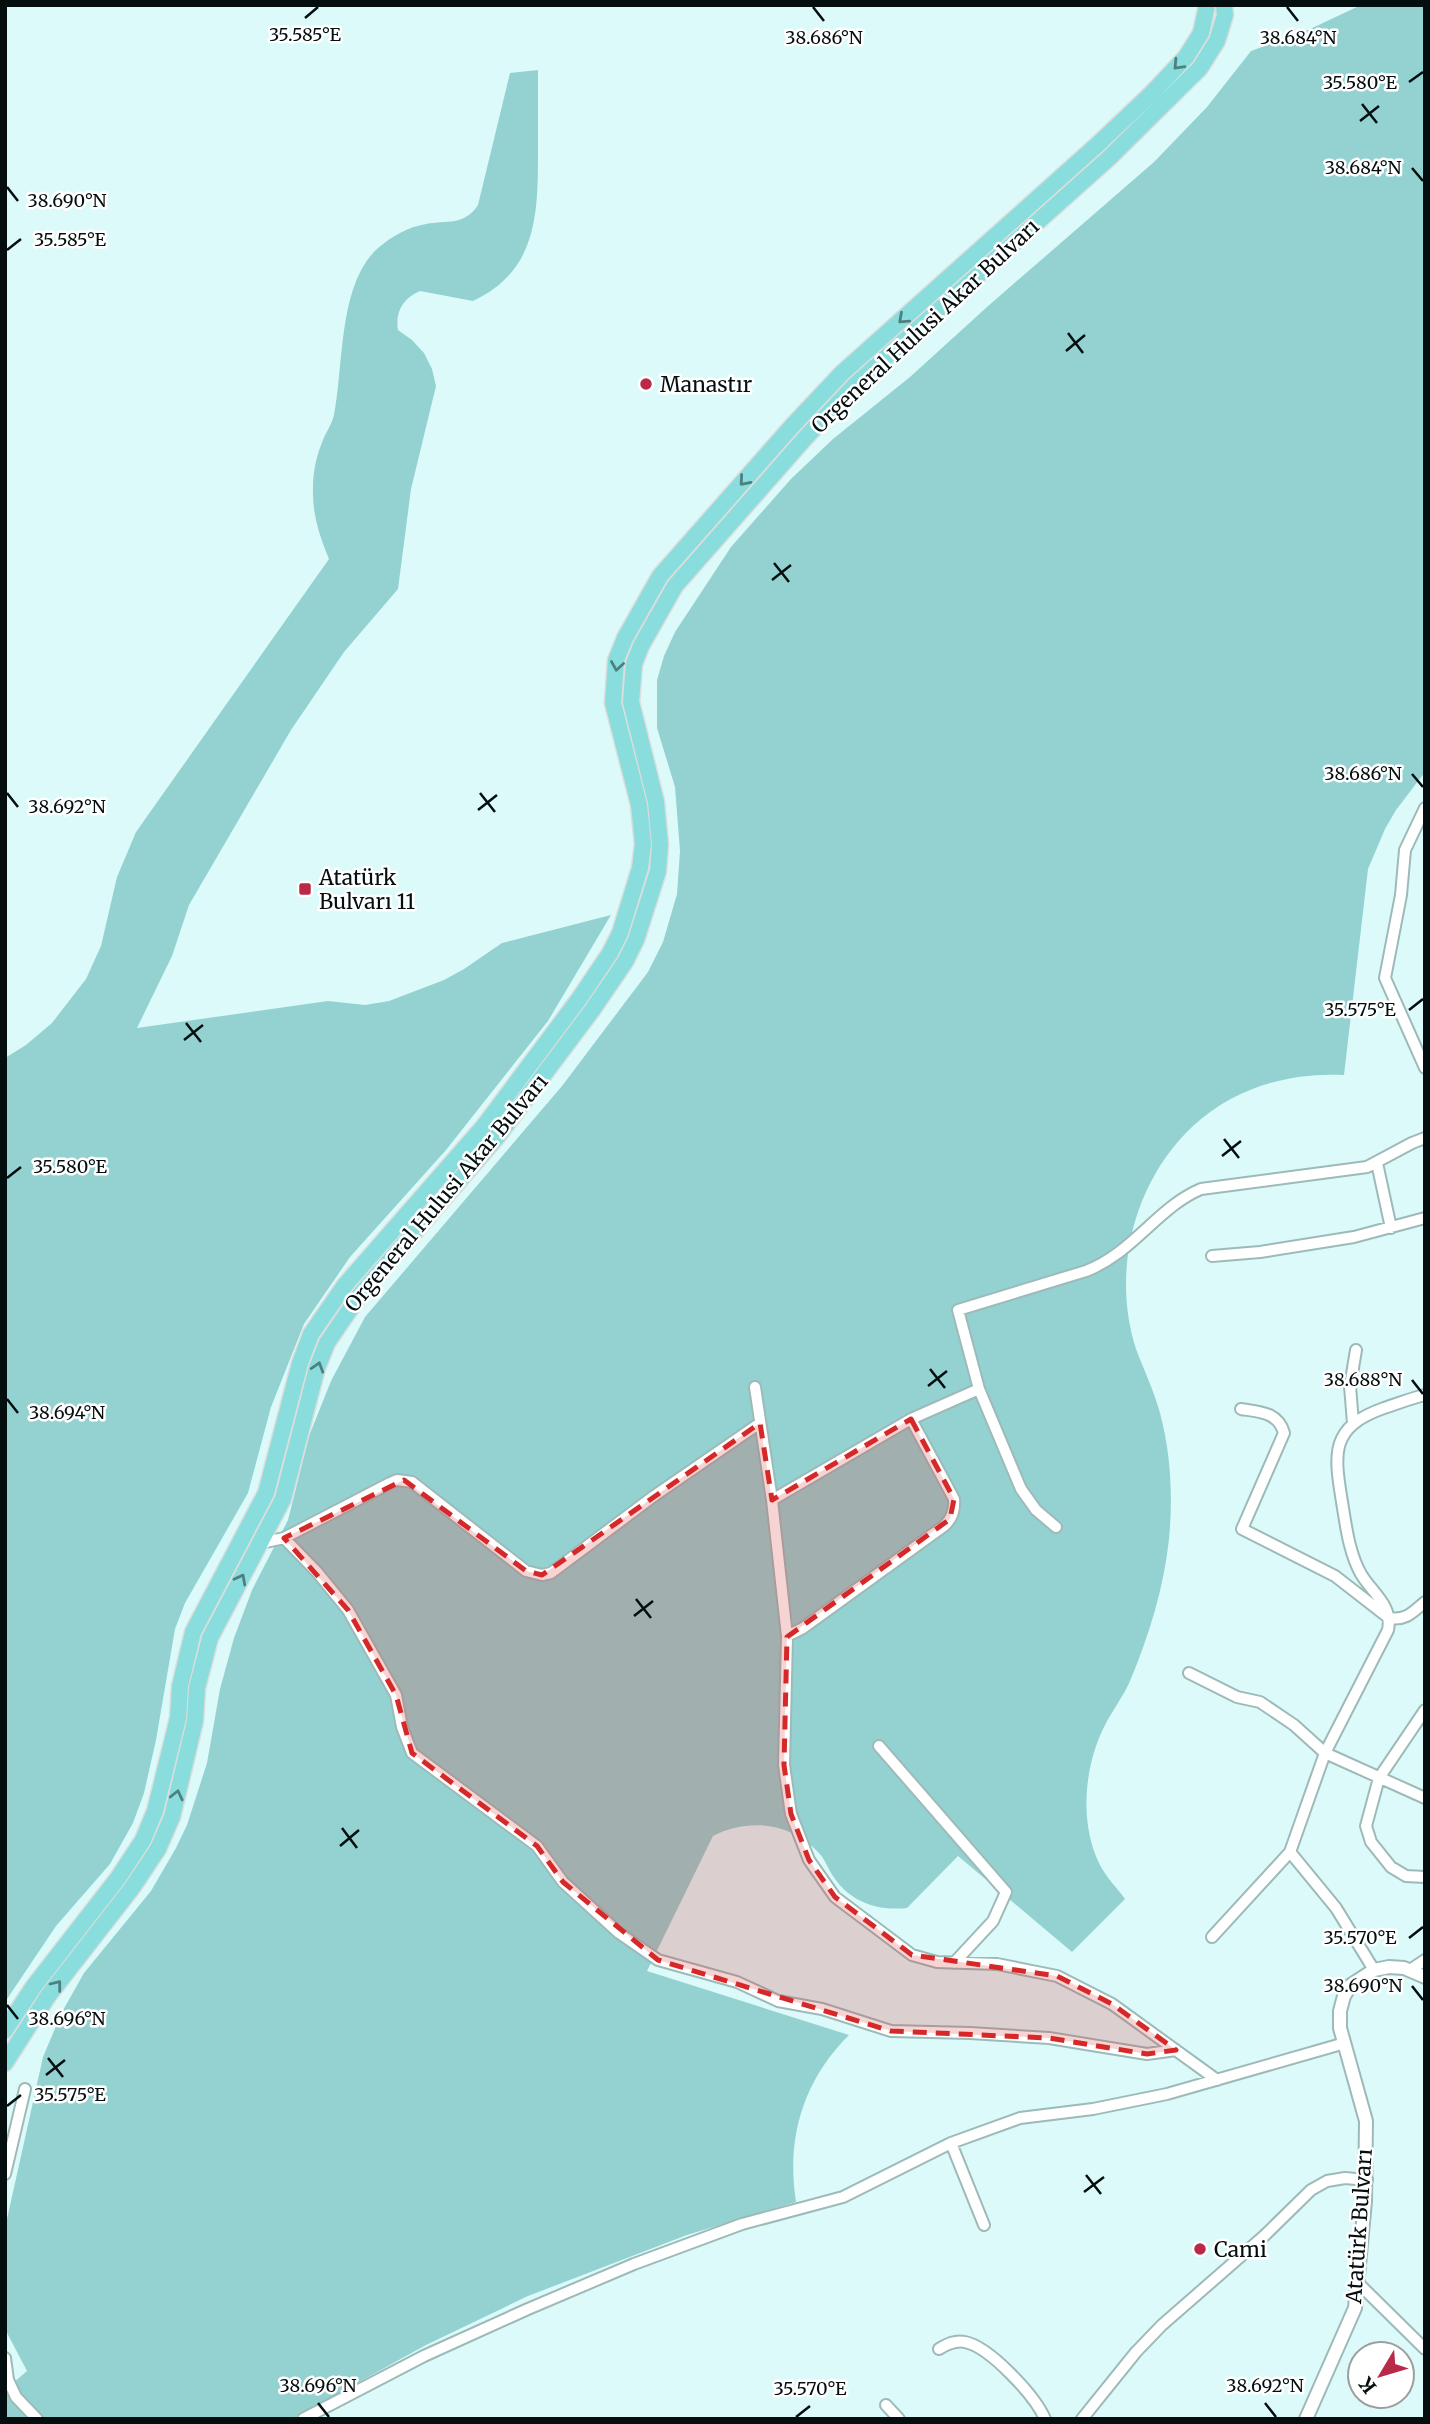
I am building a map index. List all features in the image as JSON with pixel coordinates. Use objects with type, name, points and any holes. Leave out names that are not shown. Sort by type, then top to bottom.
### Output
[{"type":"main road","name":"Orgeneral Hulusi Akar Bulvarı","points":[[5,2030],[34,1986],[118,1878],[143,1840],[155,1811],[172,1744],[178,1718],[180,1686],[193,1632],[266,1493],[300,1363],[311,1334],[345,1285],[484,1126],[579,999],[620,933],[640,868],[643,844],[639,805],[613,703],[617,660],[625,638],[660,576],[842,373],[1097,145],[1160,85],[1186,57],[1201,33],[1207,5]]},
{"type":"main road","name":"Orgeneral Hulusi Akar Bulvarı","points":[[5,2063],[48,1996],[132,1888],[158,1849],[172,1817],[195,1721],[197,1688],[209,1638],[283,1499],[317,1368],[327,1343],[359,1296],[497,1137],[593,1009],[625,962],[636,940],[657,871],[660,845],[656,802],[631,702],[634,664],[641,646],[675,586],[806,437],[855,386],[1109,158],[1200,68],[1217,41],[1225,15],[1224,5]]},
{"type":"street","points":[[1425,808],[1405,850],[1401,895],[1385,978],[1425,1068]]},
{"type":"street","points":[[1056,1527],[1036,1510],[1021,1489],[979,1390],[958,1310],[1095,1267],[1121,1252],[1181,1201],[1201,1189],[1356,1170],[1377,1163],[1425,1139]]},
{"type":"street","points":[[1377,1163],[1391,1228]]},
{"type":"street","points":[[1212,1256],[1260,1252],[1354,1237],[1425,1218]]},
{"type":"street","points":[[1353,1423],[1350,1387],[1356,1350]]},
{"type":"street","points":[[755,1387],[788,1636],[784,1765],[791,1814],[809,1860],[835,1897],[912,1955],[937,1962],[997,1964],[1057,1976],[1112,2004],[1217,2080]]},
{"type":"street","points":[[772,1500],[911,1419],[979,1390]]},
{"type":"street","points":[[1212,1937],[1290,1852],[1325,1753],[1386,1634],[1389,1618],[1386,1606],[1369,1586],[1356,1564],[1343,1510],[1337,1455],[1342,1437],[1353,1423],[1372,1413],[1425,1395]]},
{"type":"street","points":[[1241,1409],[1272,1415],[1284,1433],[1242,1530],[1329,1572],[1389,1618],[1397,1620],[1408,1616],[1425,1602]]},
{"type":"street","points":[[788,1636],[814,1621],[950,1520],[954,1499],[911,1419]]},
{"type":"street","points":[[261,1543],[284,1538],[390,1483],[404,1480],[412,1482],[526,1571],[542,1575],[551,1573],[654,1496],[760,1423]]},
{"type":"street","points":[[284,1538],[348,1610],[396,1695],[402,1727],[412,1753],[537,1846],[563,1882],[620,1933],[658,1960],[737,1982],[778,2001],[822,2009],[891,2031],[1049,2038],[1147,2054],[1176,2050]]},
{"type":"street","points":[[1189,1673],[1237,1697],[1260,1702],[1294,1725],[1325,1753],[1425,1798]]},
{"type":"street","points":[[1425,1710],[1379,1777],[1368,1817],[1368,1834],[1391,1867],[1414,1878],[1425,1877]]},
{"type":"street","points":[[879,1746],[968,1852],[1006,1892],[993,1921],[954,1963]]},
{"type":"street","points":[[1290,1852],[1336,1908],[1374,1970],[1389,1967],[1410,1970],[1425,1977]]},
{"type":"street","points":[[1410,1970],[1425,1960]]},
{"type":"street","name":"Atatürk Bulvarı","points":[[1306,2419],[1355,2308],[1367,2180],[1366,2121],[1340,2028],[1340,2011],[1344,1996],[1351,1985],[1374,1970]]},
{"type":"street","points":[[303,2419],[424,2357],[634,2264],[742,2224],[843,2197],[951,2143],[1020,2118],[1093,2109],[1167,2094],[1345,2043]]},
{"type":"street","points":[[5,2174],[26,2089]]},
{"type":"street","points":[[951,2143],[984,2225]]},
{"type":"street","points":[[1082,2419],[1136,2352],[1162,2325],[1264,2236],[1311,2190],[1327,2181],[1345,2178],[1367,2180]]},
{"type":"street","points":[[1357,2282],[1425,2349]]},
{"type":"street","points":[[939,2349],[956,2342],[974,2345],[1017,2378],[1045,2419]]},
{"type":"street","points":[[5,2358],[7,2382],[16,2397],[37,2419]]},
{"type":"street","points":[[886,2405],[899,2419]]},
{"type":"highlighted area","points":[[911,1419],[954,1499],[950,1519],[787,1637],[784,1765],[791,1814],[809,1860],[835,1897],[912,1955],[1057,1976],[1112,2004],[1176,2050],[1147,2054],[1049,2038],[891,2031],[658,1960],[563,1882],[537,1846],[412,1753],[396,1695],[348,1610],[284,1538],[404,1480],[526,1571],[542,1575],[760,1423],[772,1500]]},
{"type":"shaded area","points":[[1361,5],[1425,5],[1425,772],[1396,810],[1368,869],[1344,1075],[1303,1076],[1263,1085],[1244,1092],[1209,1113],[1173,1148],[1156,1173],[1142,1200],[1133,1229],[1127,1259],[1129,1319],[1136,1349],[1164,1428],[1169,1460],[1171,1507],[1167,1557],[1149,1629],[1130,1681],[1097,1743],[1088,1777],[1087,1814],[1093,1849],[1102,1869],[1125,1899],[1072,1952],[958,1856],[907,1908],[897,1909],[867,1904],[849,1894],[835,1879],[818,1852],[795,1834],[754,1825],[726,1830],[713,1836],[647,1971],[849,2035],[820,2072],[801,2112],[794,2155],[796,2202],[687,2235],[528,2296],[426,2345],[292,2419],[5,2419],[5,2390],[27,2371],[5,2329],[5,2228],[43,2057],[62,2012],[84,1973],[151,1891],[187,1825],[207,1763],[220,1689],[234,1638],[252,1590],[288,1520],[309,1436],[331,1381],[365,1317],[562,1086],[648,972],[663,942],[677,894],[680,851],[675,787],[657,728],[657,680],[675,632],[731,547],[791,479],[833,439],[910,377],[1154,162],[1207,107],[1251,51],[1308,30]]},
{"type":"shaded area","points":[[538,70],[537,201],[529,241],[521,259],[494,289],[473,301],[420,291],[405,302],[399,312],[398,330],[424,353],[436,386],[411,489],[398,589],[344,652],[291,730],[189,905],[172,956],[137,1028],[328,1001],[365,1005],[389,1001],[444,980],[502,943],[611,915],[548,1021],[446,1150],[350,1257],[304,1324],[271,1407],[248,1493],[185,1603],[175,1629],[156,1740],[144,1793],[133,1823],[110,1864],[56,1926],[5,2002],[5,1058],[26,1045],[52,1023],[86,979],[101,946],[117,877],[136,832],[329,559],[315,515],[314,475],[319,451],[334,415],[349,303],[365,263],[378,248],[400,233],[419,225],[455,221],[473,212],[478,205],[510,73]]},
{"type":"place","name":"Manastır","points":[[646,384]]},
{"type":"place","name":"Atatürk Bulvarı 11","points":[[305,889]]},
{"type":"place","name":"Cami","points":[[1200,2249]]}]
